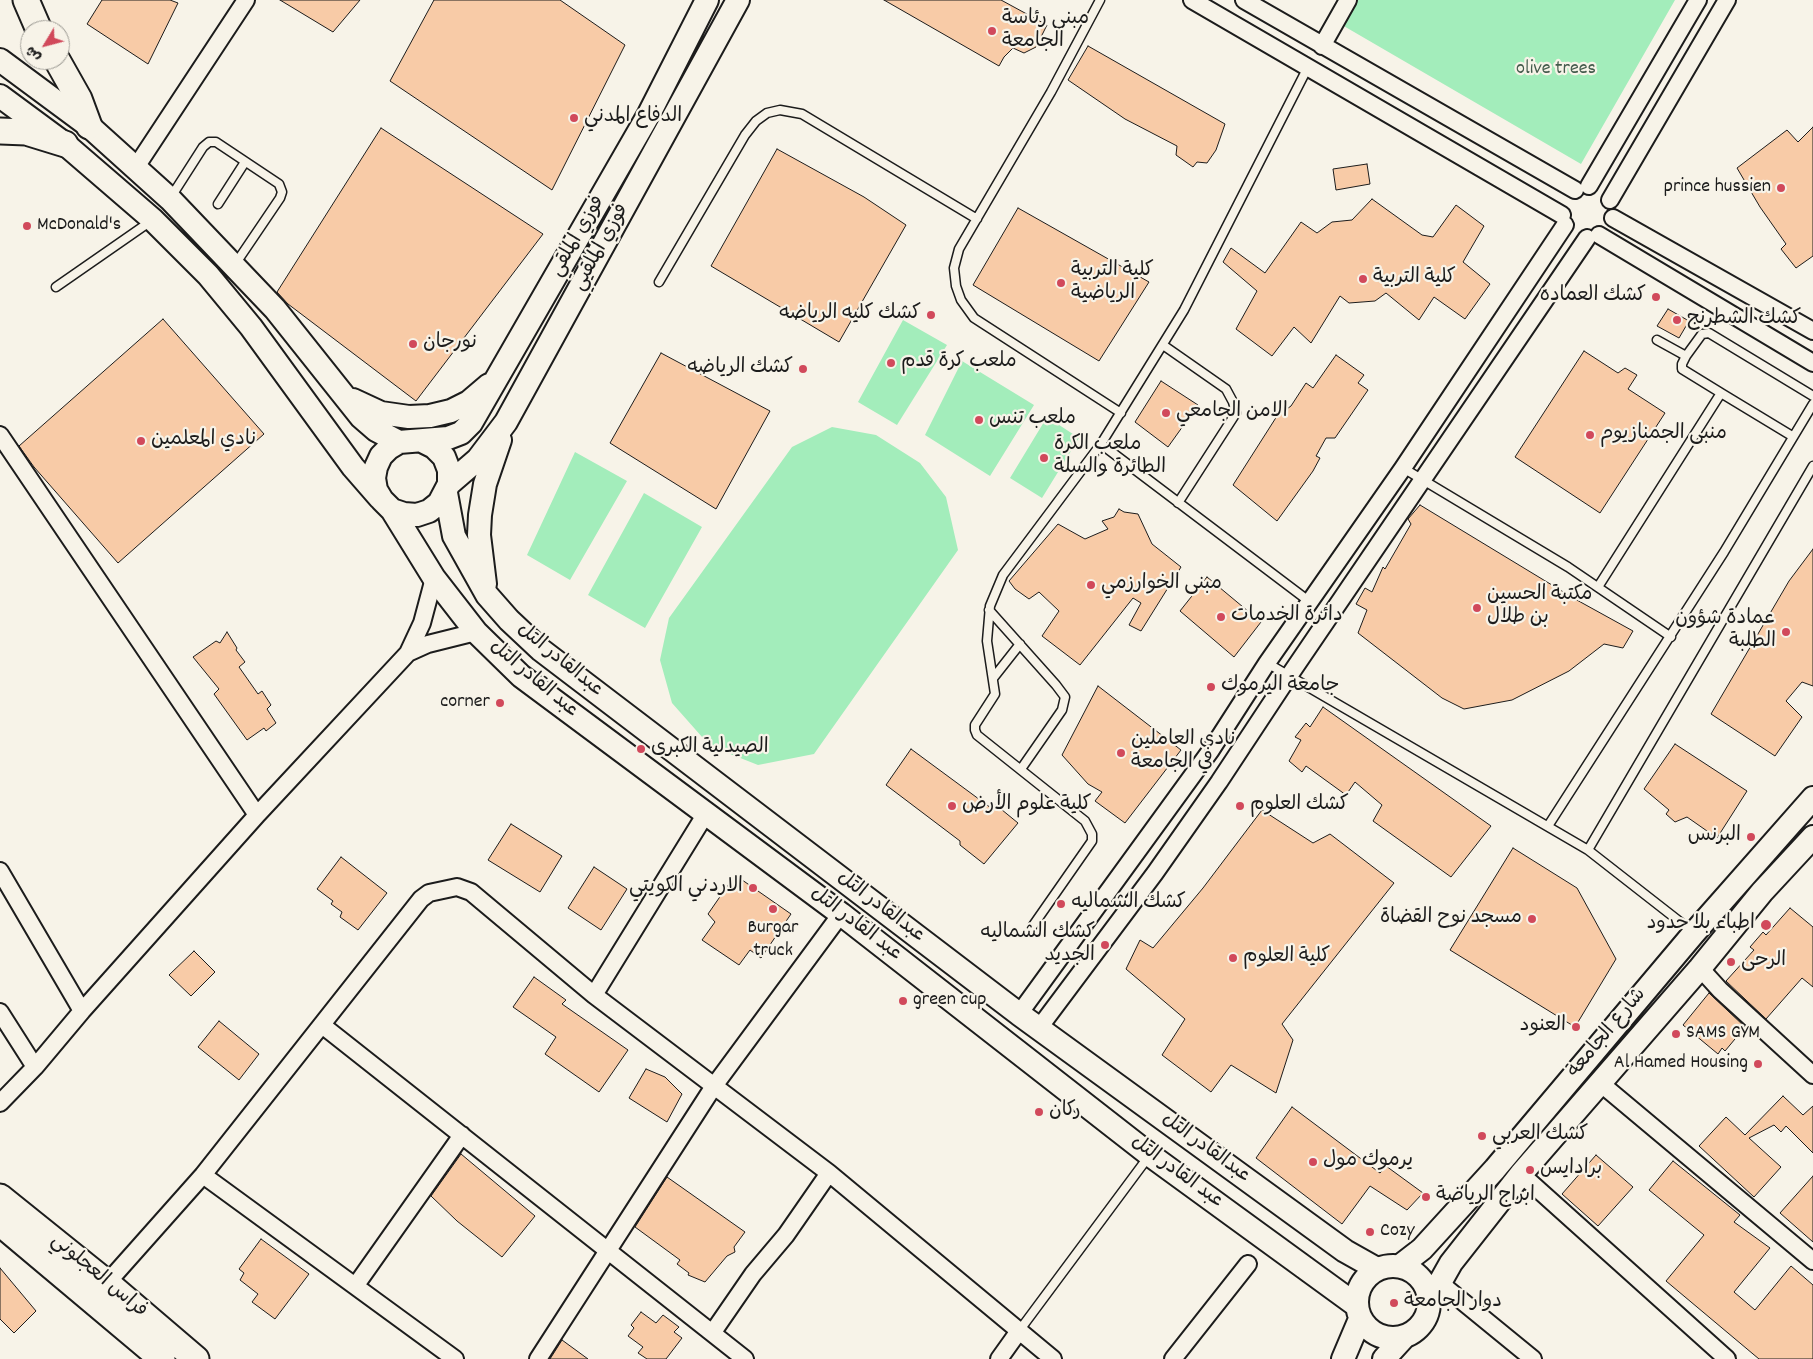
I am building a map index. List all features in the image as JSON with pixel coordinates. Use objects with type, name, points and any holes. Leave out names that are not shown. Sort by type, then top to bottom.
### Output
[{"type":"main road","points":[[26,0],[35,20]]},
{"type":"main road","name":"فوزي الملقي","points":[[422,441],[448,438],[461,433],[471,423],[649,114],[707,0]]},
{"type":"main road","name":"فوزي الملقيي","points":[[448,488],[478,459],[506,422],[738,0]]},
{"type":"main road","points":[[0,60],[89,126],[136,166],[276,309],[344,395],[376,430],[399,442]]},
{"type":"main road","points":[[63,70],[79,98],[89,126]]},
{"type":"main road","points":[[0,96],[65,144],[152,220],[230,301],[353,467],[387,505],[404,514],[423,513],[439,504],[448,488],[449,470],[444,457],[434,447],[422,441],[410,440],[399,442],[381,456],[376,467],[375,484],[387,505]]},
{"type":"main road","points":[[0,131],[26,132],[65,144]]},
{"type":"main road","points":[[610,182],[632,192]]},
{"type":"main road","points":[[344,395],[359,404],[381,413],[409,417],[430,416],[451,411],[469,402],[499,376]]},
{"type":"main road","points":[[487,595],[479,535],[480,515],[485,484],[506,422]]},
{"type":"main road","name":"عبدالقادر التل","points":[[448,488],[454,536],[487,595],[541,650],[1019,1014],[1345,1251],[1377,1269]]},
{"type":"main road","name":"عبد القادر التل","points":[[387,505],[434,578],[476,632],[521,676],[841,914],[1150,1155],[1358,1312]]},
{"type":"main road","name":"شارع الجامعة","points":[[1400,1266],[1422,1249],[1489,1176],[1694,933],[1813,798]]},
{"type":"main road","name":"شارع الجامعة","points":[[1429,1302],[1451,1263],[1521,1174],[1700,968],[1762,892],[1811,846]]},
{"type":"main road","name":"فراس العجلوني","points":[[0,1197],[107,1283],[196,1359]]},
{"type":"main road","name":"فراس العجلوني","points":[[0,1223],[162,1359]]},
{"type":"main road","points":[[1343,1359],[1358,1312],[1361,1284],[1377,1269],[1388,1266],[1400,1266],[1412,1271],[1421,1279],[1427,1290],[1429,1302],[1427,1314],[1422,1324],[1414,1332],[1404,1337],[1384,1359]]},
{"type":"main road","points":[[1358,1312],[1370,1331],[1384,1338],[1404,1337]]},
{"type":"street","points":[[136,166],[246,0]]},
{"type":"street","points":[[1192,0],[1308,67],[1563,220],[1578,236],[1593,237],[1813,362]]},
{"type":"street","points":[[1039,1028],[1155,873],[1232,763],[1288,676],[1422,480],[1593,237],[1608,228],[1612,218],[1613,209],[1605,193],[1582,188],[1322,46],[1244,0]]},
{"type":"street","points":[[1322,46],[1348,0]]},
{"type":"street","points":[[1019,1014],[1211,750],[1266,663],[1403,468],[1563,220],[1562,205],[1567,196],[1582,188],[1698,0]]},
{"type":"street","points":[[1610,200],[1726,0]]},
{"type":"street","points":[[1289,56],[1300,48],[1301,34]]},
{"type":"street","points":[[1326,78],[1325,64],[1331,57],[1340,56]]},
{"type":"street","points":[[1612,218],[1813,331]]},
{"type":"street","points":[[0,435],[256,815]]},
{"type":"street","points":[[0,1102],[35,1067],[82,1011],[256,815],[408,653],[422,622],[434,578]]},
{"type":"street","points":[[408,653],[428,644],[476,632]]},
{"type":"street","points":[[1211,750],[1232,763]]},
{"type":"street","points":[[594,995],[706,815]]},
{"type":"street","points":[[0,871],[82,1011]]},
{"type":"street","points":[[107,1283],[203,1175],[421,899],[429,893],[457,887],[471,892],[594,995],[829,1173],[1053,1359]]},
{"type":"street","points":[[538,1359],[714,1086],[841,914]]},
{"type":"street","points":[[1700,968],[1720,990],[1813,1075]]},
{"type":"street","points":[[0,1012],[35,1067]]},
{"type":"street","points":[[322,1025],[745,1359]]},
{"type":"street","points":[[1599,1082],[1813,1261]]},
{"type":"street","points":[[356,1285],[462,1135]]},
{"type":"street","points":[[713,1332],[753,1274],[786,1235],[829,1173]]},
{"type":"street","points":[[1521,1174],[1727,1359]]},
{"type":"street","points":[[203,1175],[455,1359]]},
{"type":"street","points":[[1173,1359],[1248,1264]]},
{"type":"street","points":[[1440,1283],[1533,1359]]},
{"type":"street","points":[[999,1359],[1019,1330]]},
{"type":"lane","points":[[1100,0],[1051,92],[959,249],[954,268],[956,286],[962,300],[974,318],[1121,413]]},
{"type":"lane","points":[[1032,927],[1092,841],[1092,834],[1085,821],[977,735],[975,725],[995,694],[994,676],[987,641],[989,610],[1004,575],[1101,444],[1184,310],[1308,67]]},
{"type":"lane","points":[[659,282],[745,135],[767,113],[780,110],[802,114],[976,219]]},
{"type":"lane","points":[[170,199],[203,147],[209,142],[216,142],[279,184],[282,192],[234,265]]},
{"type":"lane","points":[[218,204],[245,162]]},
{"type":"lane","points":[[56,287],[152,220]]},
{"type":"lane","points":[[1792,436],[1682,369],[1686,356],[1702,334],[1708,332],[1813,396]]},
{"type":"lane","points":[[1657,340],[1686,356]]},
{"type":"lane","points":[[1163,345],[1226,389],[1236,413],[1178,503]]},
{"type":"lane","points":[[1598,587],[1721,393]]},
{"type":"lane","points":[[1548,826],[1671,637],[1813,404]]},
{"type":"lane","points":[[1101,444],[1310,602]]},
{"type":"lane","points":[[1588,850],[1813,466]]},
{"type":"lane","points":[[1403,468],[1598,587],[1671,637]]},
{"type":"lane","points":[[989,610],[1065,698],[1062,710],[1021,769]]},
{"type":"lane","points":[[994,676],[1020,644]]},
{"type":"lane","points":[[1266,663],[1588,850],[1694,933]]},
{"type":"lane","points":[[1019,1330],[1150,1155]]},
{"type":"green space","name":"olive trees","points":[[1354,0],[1675,0],[1581,164],[1342,25]]},
{"type":"green space","points":[[903,320],[947,345],[897,425],[858,402]]},
{"type":"green space","name":"ملعب تنس","points":[[962,361],[1034,405],[990,476],[925,435]]},
{"type":"green space","name":"ملعب الكرة الطائرة والسلة","points":[[1047,417],[1079,438],[1042,498],[1010,478]]},
{"type":"green space","points":[[832,427],[876,435],[920,463],[946,497],[958,550],[814,754],[758,765],[710,746],[672,703],[660,660],[669,618],[792,447]]},
{"type":"green space","points":[[575,452],[627,481],[570,580],[527,555]]},
{"type":"green space","points":[[644,493],[702,527],[645,628],[588,595]]},
{"type":"building","points":[[102,0],[170,0],[178,3],[148,64],[87,24]]},
{"type":"building","points":[[280,0],[360,0],[333,32]]},
{"type":"building","points":[[434,0],[560,0],[625,45],[552,190],[390,81]]},
{"type":"building","name":"مبنى رئاسة الجامعة","points":[[884,0],[1001,0],[1047,25],[1036,47],[1024,53],[1013,48],[1004,57],[999,66]]},
{"type":"building","points":[[1088,46],[1225,124],[1216,150],[1207,163],[1197,162],[1193,167],[1176,155],[1177,146],[1125,119],[1068,80]]},
{"type":"building","name":"prince hussien","points":[[1813,127],[1813,256],[1796,268],[1781,249],[1786,244],[1760,207],[1737,168],[1787,130],[1798,142]]},
{"type":"building","points":[[381,128],[543,234],[416,401],[288,304],[277,292]]},
{"type":"building","points":[[777,149],[864,197],[906,225],[839,342],[711,266]]},
{"type":"building","points":[[1367,164],[1370,184],[1336,190],[1333,169]]},
{"type":"building","name":"كلية التربية","points":[[1372,199],[1422,235],[1433,237],[1456,205],[1484,226],[1463,262],[1490,284],[1465,319],[1434,297],[1419,320],[1386,293],[1375,301],[1349,303],[1340,296],[1311,343],[1294,327],[1272,356],[1236,329],[1257,291],[1223,262],[1231,248],[1265,273],[1301,222],[1317,233],[1332,222],[1352,220]]},
{"type":"building","name":"كلية التربية الرياضية","points":[[1018,208],[1149,282],[1099,361],[973,285]]},
{"type":"building","points":[[1668,309],[1689,321],[1679,338],[1657,326]]},
{"type":"building","name":"نادي المعلمين","points":[[163,319],[264,434],[118,563],[34,467],[19,446]]},
{"type":"building","name":"منبى الجمنازيوم","points":[[1584,351],[1618,373],[1625,368],[1637,375],[1628,389],[1665,413],[1600,513],[1515,457]]},
{"type":"building","points":[[661,353],[770,411],[716,509],[610,443]]},
{"type":"building","points":[[1336,355],[1364,375],[1358,383],[1368,390],[1335,438],[1326,438],[1316,456],[1320,458],[1313,471],[1277,521],[1233,485],[1277,416],[1291,406],[1306,383],[1313,388]]},
{"type":"building","name":"الامن الجامعي","points":[[1161,381],[1198,405],[1168,447],[1135,422]]},
{"type":"building","name":"مكتبة الحسين بن طلال","points":[[1420,505],[1575,599],[1633,631],[1623,648],[1604,644],[1569,671],[1512,700],[1464,709],[1442,698],[1358,633],[1367,610],[1356,604],[1365,588],[1372,592],[1383,567],[1385,569],[1411,524],[1408,519]]},
{"type":"building","name":"مبنى الخوارزمي","points":[[1119,509],[1124,512],[1138,514],[1152,544],[1181,567],[1141,631],[1129,625],[1141,603],[1133,598],[1080,665],[1042,636],[1059,611],[1039,592],[1029,599],[1015,589],[1009,581],[1058,524],[1085,539],[1108,529],[1102,521],[1114,517]]},
{"type":"building","name":"عمادة شؤون الطلبة","points":[[1813,549],[1813,686],[1802,682],[1786,701],[1802,717],[1775,756],[1711,714],[1789,581]]},
{"type":"building","name":"دائرة الخدمات","points":[[1207,577],[1261,622],[1234,657],[1180,611]]},
{"type":"building","points":[[227,632],[237,648],[236,650],[245,662],[239,667],[258,694],[262,691],[271,705],[267,709],[276,723],[266,731],[264,728],[247,740],[214,694],[219,689],[193,657],[216,641],[220,643]]},
{"type":"building","name":"نادي العاملين في الجامعة","points":[[1098,686],[1181,750],[1125,823],[1095,801],[1102,792],[1088,784],[1062,755]]},
{"type":"building","points":[[1323,707],[1491,826],[1451,877],[1373,821],[1382,805],[1355,782],[1346,795],[1306,766],[1302,772],[1289,761],[1301,740],[1295,737],[1306,723],[1310,727]]},
{"type":"building","points":[[1675,744],[1747,791],[1717,838],[1687,817],[1675,822],[1666,814],[1669,810],[1644,789]]},
{"type":"building","name":"كلية علوم الأرض","points":[[911,749],[991,808],[996,805],[1018,823],[984,864],[960,845],[960,841],[886,785]]},
{"type":"building","name":"كلية العلوم","points":[[1262,810],[1313,843],[1330,834],[1394,883],[1282,1024],[1293,1040],[1276,1093],[1231,1065],[1211,1092],[1162,1055],[1185,1019],[1126,969],[1140,940],[1153,948],[1203,888]]},
{"type":"building","points":[[511,824],[562,856],[540,892],[488,860]]},
{"type":"building","name":"مسجد نوح القضاة","points":[[1513,848],[1577,888],[1616,959],[1575,1027],[1450,950]]},
{"type":"building","points":[[341,857],[387,893],[358,930],[340,917],[342,912],[331,904],[333,901],[317,889]]},
{"type":"building","points":[[594,867],[627,889],[601,930],[568,908]]},
{"type":"building","points":[[735,875],[791,914],[761,958],[750,950],[739,965],[702,940],[715,922],[708,914]]},
{"type":"building","points":[[1790,908],[1813,927],[1813,987],[1802,978],[1766,1019],[1726,981],[1754,950],[1750,947],[1763,932],[1766,935]]},
{"type":"building","points":[[194,951],[215,972],[191,996],[169,975]]},
{"type":"building","points":[[534,977],[566,1000],[562,1004],[628,1050],[599,1092],[545,1054],[556,1037],[513,1007]]},
{"type":"building","points":[[1709,993],[1745,1027],[1725,1051],[1722,1048],[1718,1054],[1683,1025]]},
{"type":"building","points":[[219,1021],[259,1054],[239,1080],[198,1047]]},
{"type":"building","points":[[646,1069],[665,1077],[682,1094],[667,1122],[629,1098]]},
{"type":"building","points":[[1783,1096],[1803,1115],[1813,1106],[1813,1153],[1786,1126],[1781,1132],[1774,1125],[1749,1138],[1781,1167],[1754,1197],[1699,1146],[1726,1117],[1745,1135]]},
{"type":"building","name":"يرموك مول","points":[[1292,1107],[1380,1173],[1386,1166],[1423,1193],[1407,1210],[1370,1186],[1342,1224],[1256,1158]]},
{"type":"building","points":[[461,1154],[535,1216],[502,1257],[457,1221],[431,1196]]},
{"type":"building","points":[[1596,1155],[1633,1187],[1598,1226],[1562,1194]]},
{"type":"building","points":[[1673,1161],[1740,1215],[1734,1222],[1770,1248],[1734,1292],[1755,1310],[1791,1266],[1813,1285],[1813,1359],[1759,1359],[1666,1281],[1704,1235],[1649,1190]]},
{"type":"building","points":[[1813,1176],[1813,1242],[1780,1213]]},
{"type":"building","points":[[667,1177],[745,1232],[734,1247],[735,1252],[727,1256],[705,1282],[688,1275],[689,1273],[677,1264],[680,1260],[635,1227]]},
{"type":"building","points":[[261,1239],[309,1274],[275,1319],[252,1302],[258,1294],[240,1280],[244,1273],[239,1269]]},
{"type":"building","points":[[0,1268],[36,1311],[14,1333],[0,1319]]},
{"type":"building","points":[[641,1312],[656,1323],[663,1315],[679,1327],[674,1332],[682,1338],[666,1359],[647,1359],[638,1353],[643,1347],[628,1336],[634,1328],[631,1325]]},
{"type":"building","points":[[562,1340],[588,1359],[550,1359]]},
{"type":"place","name":"مبنى رئاسة الجامعة","points":[[992,31]]},
{"type":"place","name":"الدفاع المدني","points":[[574,118]]},
{"type":"place","name":"prince hussien","points":[[1781,188]]},
{"type":"place","name":"McDonald's","points":[[27,226]]},
{"type":"place","name":"كلية التربية","points":[[1363,279]]},
{"type":"place","name":"كلية التربية الرياضية","points":[[1061,283]]},
{"type":"place","name":"كشك العماده","points":[[1656,297]]},
{"type":"place","name":"كشك كليه الرياضه","points":[[931,315]]},
{"type":"place","name":"كشك الشطرنج","points":[[1677,320]]},
{"type":"place","name":"نورجان","points":[[413,344]]},
{"type":"place","name":"ملعب كرة قدم","points":[[891,363]]},
{"type":"place","name":"كشك الرياضه","points":[[803,369]]},
{"type":"place","name":"الامن الجامعي","points":[[1166,413]]},
{"type":"place","name":"ملعب تنس","points":[[979,420]]},
{"type":"place","name":"منبى الجمنازيوم","points":[[1590,435]]},
{"type":"place","name":"نادي المعلمين","points":[[141,441]]},
{"type":"place","name":"ملعب الكرة الطائرة والسلة","points":[[1044,458]]},
{"type":"place","name":"مبنى الخوارزمي","points":[[1091,585]]},
{"type":"place","name":"مكتبة الحسين بن طلال","points":[[1477,608]]},
{"type":"place","name":"دائرة الخدمات","points":[[1221,617]]},
{"type":"place","name":"عمادة شؤون الطلبة","points":[[1786,632]]},
{"type":"place","name":"جامعة اليرموك","points":[[1211,687]]},
{"type":"place","name":"corner","points":[[500,703]]},
{"type":"place","name":"الصيدلية الكبرى","points":[[641,749]]},
{"type":"place","name":"نادي العاملين في الجامعة","points":[[1121,753]]},
{"type":"place","name":"كلية علوم الأرض","points":[[952,806]]},
{"type":"place","name":"كشك العلوم","points":[[1240,806]]},
{"type":"place","name":"البرنس","points":[[1751,837]]},
{"type":"place","name":"الاردني الكويتي","points":[[753,888]]},
{"type":"place","name":"كشك الشماليه","points":[[1061,904]]},
{"type":"place","name":"Burgar truck","points":[[773,909]]},
{"type":"place","name":"مسجد نوح القضاة","points":[[1532,919]]},
{"type":"place","name":"اطباء بلا حدود","points":[[1766,925]]},
{"type":"place","name":"كشك الشماليه الجديد","points":[[1105,945]]},
{"type":"place","name":"كلية العلوم","points":[[1233,958]]},
{"type":"place","name":"الرحى","points":[[1731,962]]},
{"type":"place","name":"green cup","points":[[903,1001]]},
{"type":"place","name":"العنود","points":[[1576,1027]]},
{"type":"place","name":"SAMS GYM","points":[[1676,1034]]},
{"type":"place","name":"Al Hamed Housing","points":[[1758,1064]]},
{"type":"place","name":"ركان","points":[[1039,1112]]},
{"type":"place","name":"كشك العربي","points":[[1482,1136]]},
{"type":"place","name":"يرموك مول","points":[[1313,1162]]},
{"type":"place","name":"برادايس","points":[[1530,1170]]},
{"type":"place","name":"ابراج الرياضة","points":[[1426,1197]]},
{"type":"place","name":"Cozy","points":[[1370,1232]]},
{"type":"place","name":"دوار الجامعة","points":[[1394,1303]]}]
